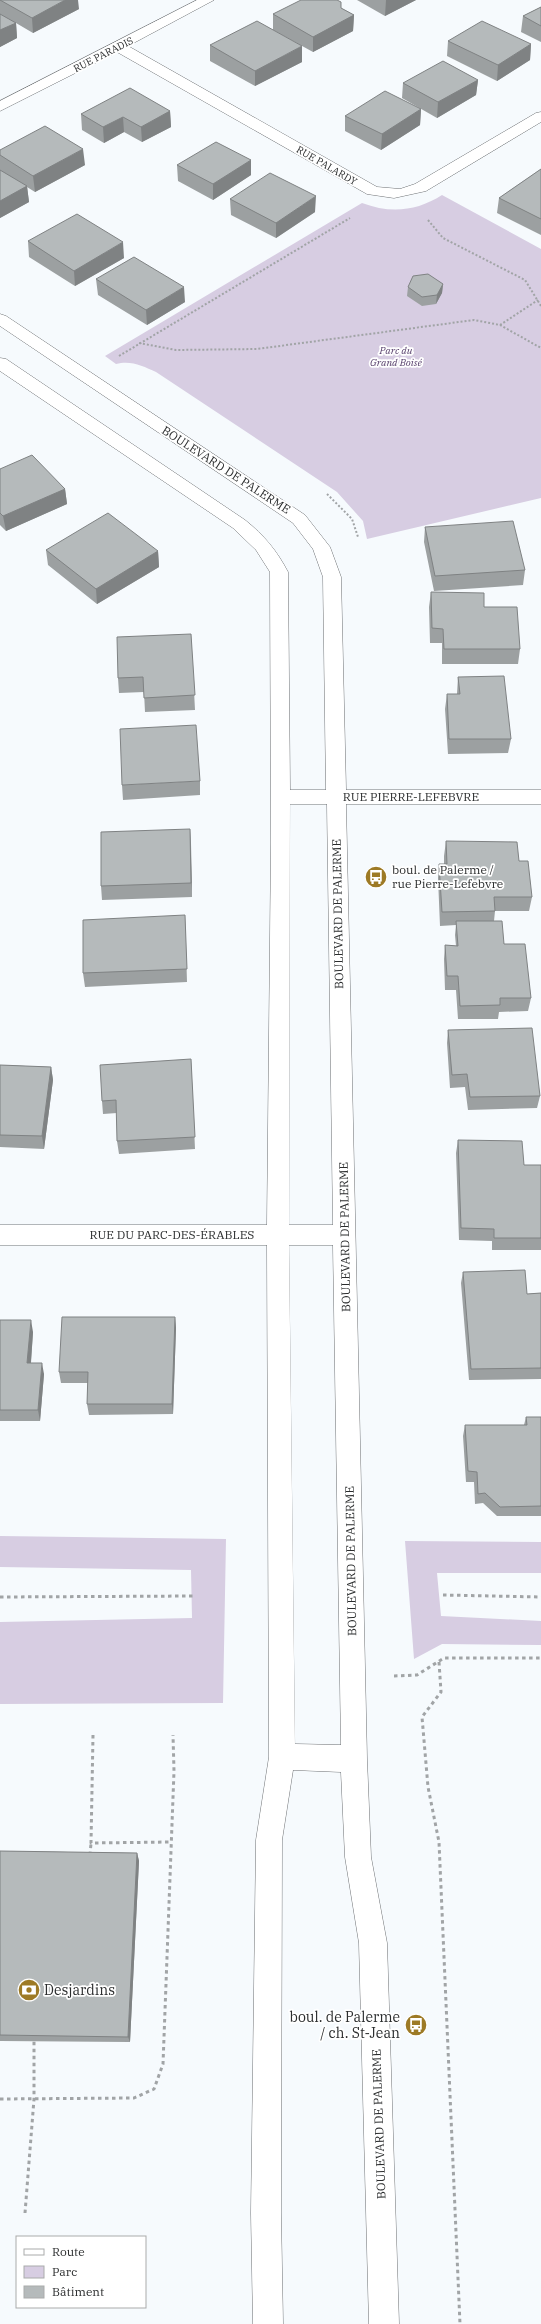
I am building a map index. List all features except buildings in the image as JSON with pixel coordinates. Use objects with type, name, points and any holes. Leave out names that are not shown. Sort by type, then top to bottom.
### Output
[{"type":"street","name":"RUE PARADIS","points":[[0,107],[207,0]]},
{"type":"street","name":"RUE PALARDY","points":[[117,46],[372,191],[388,195],[413,192],[541,116]]},
{"type":"street","name":"BOULEVARD DE PALERME","points":[[0,319],[281,505],[299,519],[322,547],[332,577],[354,1759],[358,1857],[373,1943],[384,2324]]},
{"type":"street","points":[[0,363],[239,524],[259,540],[271,554],[279,572],[281,595],[281,797],[278,1234],[282,1757],[268,1840],[266,2214],[268,2324]]},
{"type":"street","name":"RUE PIERRE-LEFEBVRE","points":[[281,797],[541,797]]},
{"type":"street","name":"RUE DU PARC-DES-ÉRABLES","points":[[0,1235],[345,1234]]},
{"type":"street","points":[[282,1757],[354,1759]]},
{"type":"path","points":[[126,351],[388,195]]},
{"type":"path","points":[[424,214],[432,227],[443,238],[525,280],[541,306]]},
{"type":"path","points":[[500,325],[538,300]]},
{"type":"path","points":[[139,344],[176,350],[257,349],[474,320],[500,325],[541,348]]},
{"type":"path","points":[[443,1595],[541,1597]]},
{"type":"path","points":[[0,1597],[193,1596]]},
{"type":"path","points":[[404,1677],[417,1675],[444,1658],[541,1658]]},
{"type":"path","points":[[439,1662],[441,1692],[422,1717],[422,1730],[428,1787],[439,1842],[460,2324]]},
{"type":"path","points":[[0,2099],[134,2098],[154,2089],[163,2064],[171,1842],[173,1735]]},
{"type":"path","points":[[89,1861],[93,1736]]},
{"type":"path","points":[[90,1843],[171,1842]]},
{"type":"path","points":[[26,2213],[34,2099],[34,2041]]},
{"type":"green space","name":"Parc du Grand Boisé","points":[[442,195],[541,249],[541,498],[367,539],[363,521],[337,492],[156,372],[132,363],[116,364],[105,356],[362,203],[383,209],[404,209],[423,205]]},
{"type":"green space","points":[[0,1536],[226,1539],[223,1703],[0,1704],[0,1622],[192,1618],[191,1570],[0,1567]]},
{"type":"green space","points":[[405,1541],[541,1542],[541,1573],[437,1573],[441,1616],[541,1621],[541,1645],[442,1644],[414,1659]]},
{"type":"place","name":"boul. de Palerme / rue Pierre-Lefebvre","points":[[376,877]]},
{"type":"place","name":"Desjardins","points":[[29,1990]]},
{"type":"place","name":"boul. de Palerme / ch. St-Jean","points":[[416,2025]]}]
